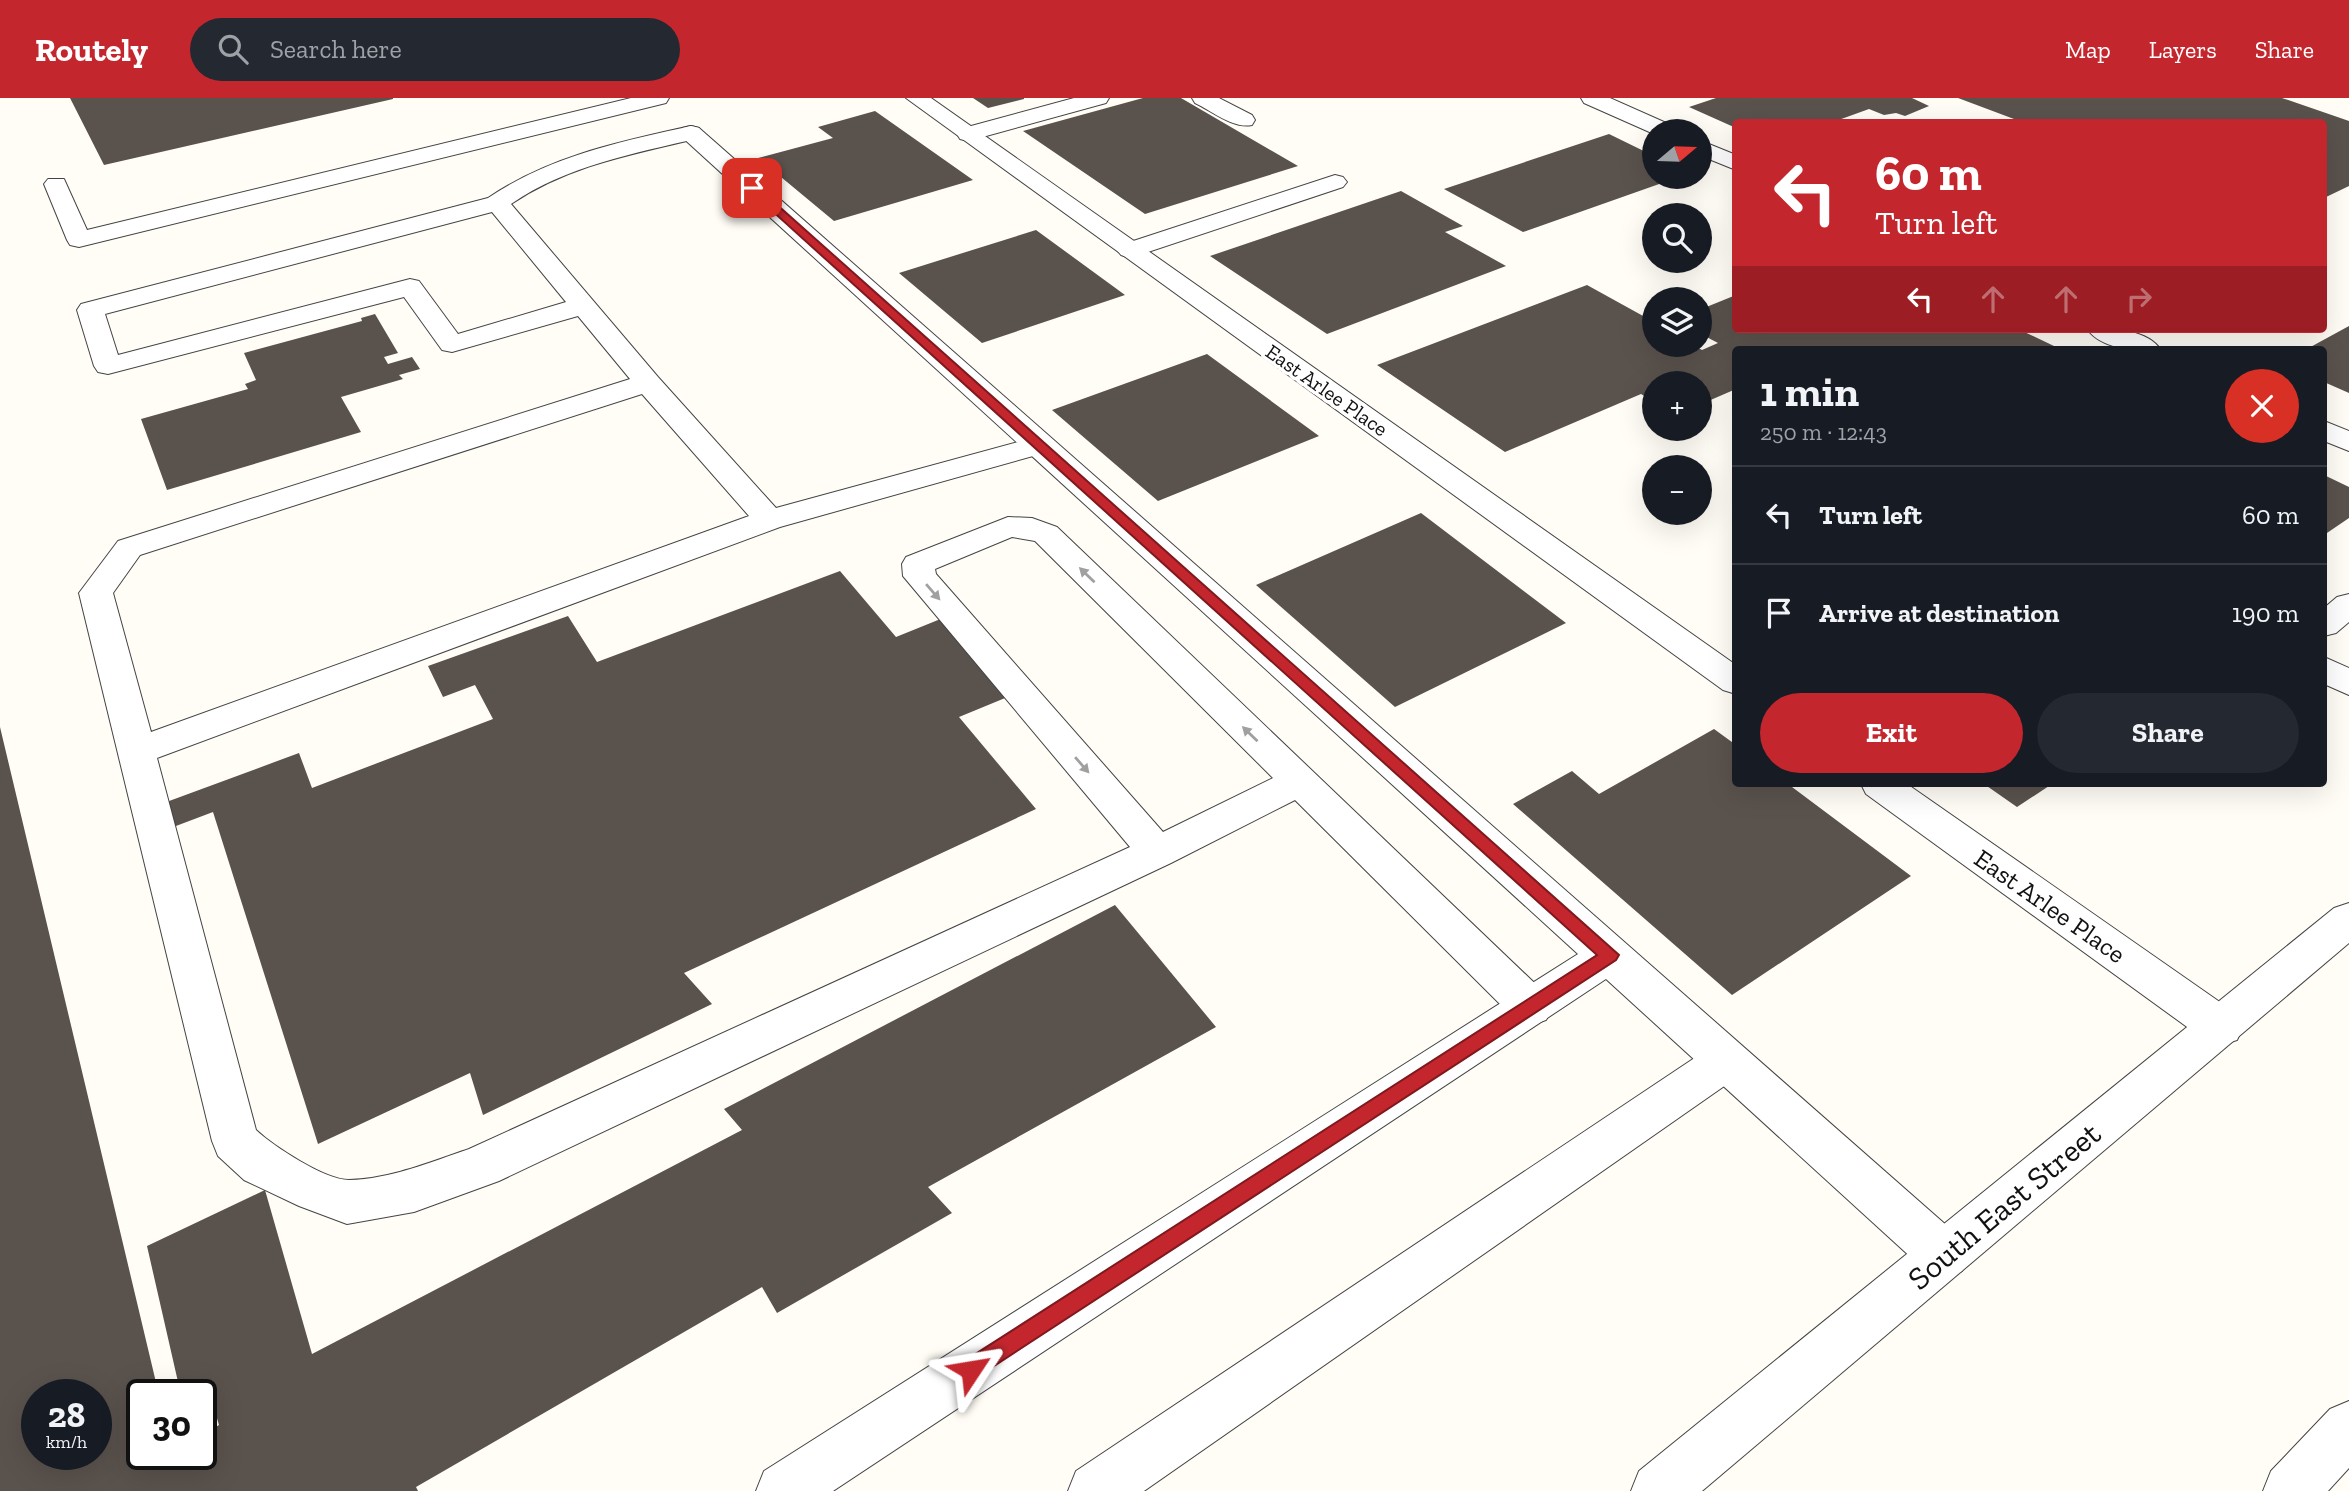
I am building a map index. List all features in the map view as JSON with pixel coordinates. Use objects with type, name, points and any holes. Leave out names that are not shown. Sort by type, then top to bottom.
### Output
[{"type":"street","points":[[56,184],[79,240],[657,98]]},
{"type":"street","name":"East Arlee Place","points":[[917,98],[1732,679]]},
{"type":"street","points":[[968,134],[1098,98]]},
{"type":"street","points":[[1203,98],[1244,120]]},
{"type":"street","points":[[1592,98],[1642,121]]},
{"type":"street","points":[[583,306],[452,344],[410,287],[108,366],[90,310],[497,203],[524,183],[570,161],[691,133],[1944,1255]]},
{"type":"street","points":[[1712,153],[1732,161]]},
{"type":"street","points":[[1130,250],[1335,182]]},
{"type":"street","points":[[497,203],[648,383],[769,520]]},
{"type":"street","points":[[2110,333],[2138,346]]},
{"type":"street","points":[[648,383],[129,548],[96,593],[235,1141],[261,1165],[316,1191],[347,1202],[414,1191],[482,1166],[1157,852],[1299,781]]},
{"type":"street","points":[[2327,431],[2349,442]]},
{"type":"street","points":[[136,751],[769,520],[1040,445]]},
{"type":"street","points":[[1157,852],[919,576],[918,564],[1008,527],[1032,528],[1046,534],[1531,1007]]},
{"type":"street","points":[[2327,623],[2349,605]]},
{"type":"street","points":[[2327,671],[2349,683]]},
{"type":"street","name":"East Arlee Place","points":[[1884,787],[2221,1027]]},
{"type":"street","name":"South East Street","points":[[1659,1491],[2349,919]]},
{"type":"street","points":[[784,1491],[1610,955]]},
{"type":"street","points":[[1096,1491],[1727,1060]]},
{"type":"street","points":[[2291,1491],[2349,1428]]},
{"type":"building","points":[[70,98],[393,98],[393,99],[104,165]]},
{"type":"building","points":[[973,98],[1024,98],[1024,99],[988,108]]},
{"type":"building","points":[[1143,98],[1181,98],[1298,166],[1145,214],[1023,131]]},
{"type":"building","points":[[1716,98],[1912,98],[1929,106],[1905,116],[1896,113],[1884,115],[1869,109],[1841,119],[1732,119],[1732,126],[1689,107]]},
{"type":"building","points":[[1958,98],[2282,98],[2349,121],[2349,186],[2327,197],[2327,119],[2014,119]]},
{"type":"building","points":[[875,111],[973,180],[834,221],[758,158],[833,138],[818,127]]},
{"type":"building","points":[[1609,134],[1642,150],[1642,189],[1645,189],[1523,232],[1444,189]]},
{"type":"building","points":[[1401,191],[1463,226],[1445,232],[1506,266],[1327,334],[1210,256]]},
{"type":"building","points":[[1036,230],[1125,295],[982,343],[899,273]]},
{"type":"building","points":[[1587,285],[1642,315],[1642,357],[1712,357],[1712,346],[1718,343],[1712,340],[1712,305],[1732,297],[1732,333],[2026,333],[2054,346],[1732,346],[1732,391],[1712,399],[1712,371],[1642,371],[1642,395],[1505,452],[1377,365]]},
{"type":"building","points":[[375,314],[398,353],[384,357],[388,364],[412,357],[420,369],[399,375],[403,379],[341,397],[361,432],[167,490],[141,419],[248,389],[245,384],[256,380],[244,353],[362,321],[361,318]]},
{"type":"building","points":[[2349,326],[2349,393],[2327,383],[2327,346],[2312,346]]},
{"type":"building","points":[[1207,354],[1319,436],[1158,501],[1052,410]]},
{"type":"building","points":[[2327,476],[2349,487],[2349,518],[2327,533]]},
{"type":"building","points":[[1421,513],[1566,623],[1395,707],[1256,585]]},
{"type":"building","points":[[840,571],[896,637],[943,618],[1010,696],[959,717],[1036,809],[684,973],[712,1004],[483,1115],[470,1073],[318,1144],[213,812],[168,829],[161,804],[299,753],[312,788],[493,719],[475,685],[443,697],[428,666],[568,616],[597,662]]},
{"type":"building","points":[[0,727],[155,1379],[126,1379],[126,1470],[217,1470],[217,1379],[177,1379],[147,1246],[265,1190],[312,1354],[742,1130],[724,1109],[1115,905],[1216,1027],[928,1187],[952,1213],[777,1313],[762,1287],[416,1487],[418,1491],[0,1491]]},
{"type":"building","points":[[1714,729],[1732,742],[1732,787],[1792,787],[1911,876],[1732,995],[1513,804],[1572,771],[1599,794]]},
{"type":"building","points":[[1988,787],[2047,787],[2017,807]]},
{"type":"route","points":[[752,188],[1610,955],[971,1370]]}]
